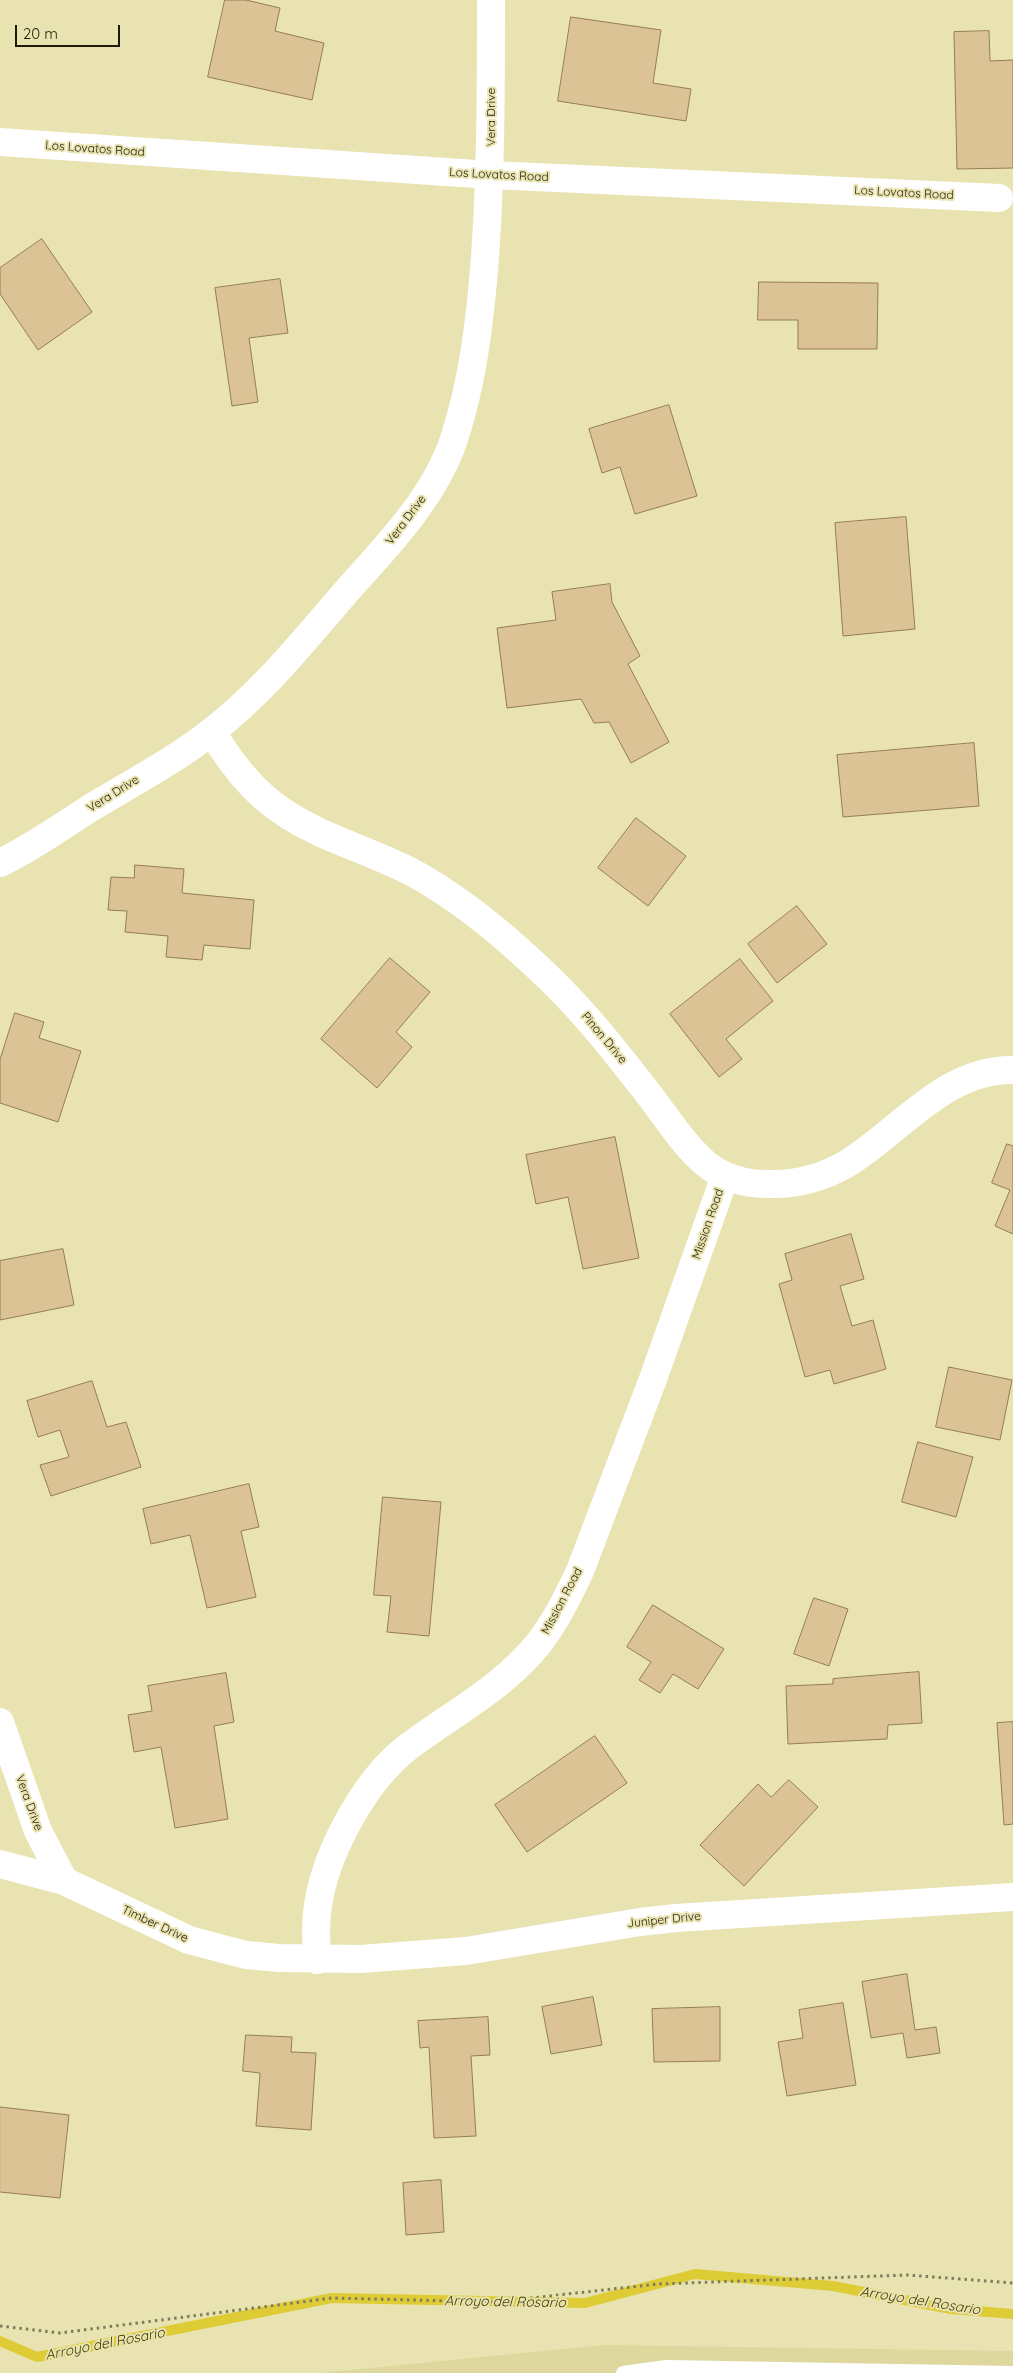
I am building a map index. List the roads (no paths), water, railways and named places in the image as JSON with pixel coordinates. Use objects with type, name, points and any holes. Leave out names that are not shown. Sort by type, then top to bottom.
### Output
[{"type":"street","name":"Vera Drive","points":[[0,863],[178,756],[212,732],[259,690],[370,566],[418,505],[437,476],[453,443],[473,369],[479,323],[491,175],[491,0]]},
{"type":"street","name":"Los Lovatos Road","points":[[0,142],[491,175],[1006,198]]},
{"type":"street","name":"Pinon Drive","points":[[212,732],[242,775],[260,794],[282,812],[306,825],[395,864],[425,880],[457,902],[523,954],[598,1030],[688,1145],[705,1163],[725,1176],[764,1184],[807,1180],[826,1174],[866,1151],[925,1104],[964,1080],[983,1073],[1013,1070]]},
{"type":"street","name":"Mission Road","points":[[317,1960],[316,1929],[319,1899],[326,1873],[356,1808],[371,1785],[405,1749],[502,1680],[520,1664],[552,1624],[567,1598],[580,1571],[653,1379],[725,1176]]},
{"type":"street","name":"Vera Drive","points":[[0,1722],[38,1831],[64,1881]]},
{"type":"street","name":"Timber Drive","points":[[0,1864],[64,1881],[189,1940],[246,1955],[317,1960]]},
{"type":"street","name":"Juniper Drive","points":[[317,1960],[390,1958],[466,1951],[640,1922],[676,1918],[1013,1897]]},
{"type":"lane","points":[[623,2373],[666,2367],[1013,2373]]},
{"type":"waterway","name":"Arroyo del Rosario","points":[[0,2341],[37,2357],[332,2298],[585,2303],[695,2274],[833,2286],[951,2309],[1013,2314]]}]
